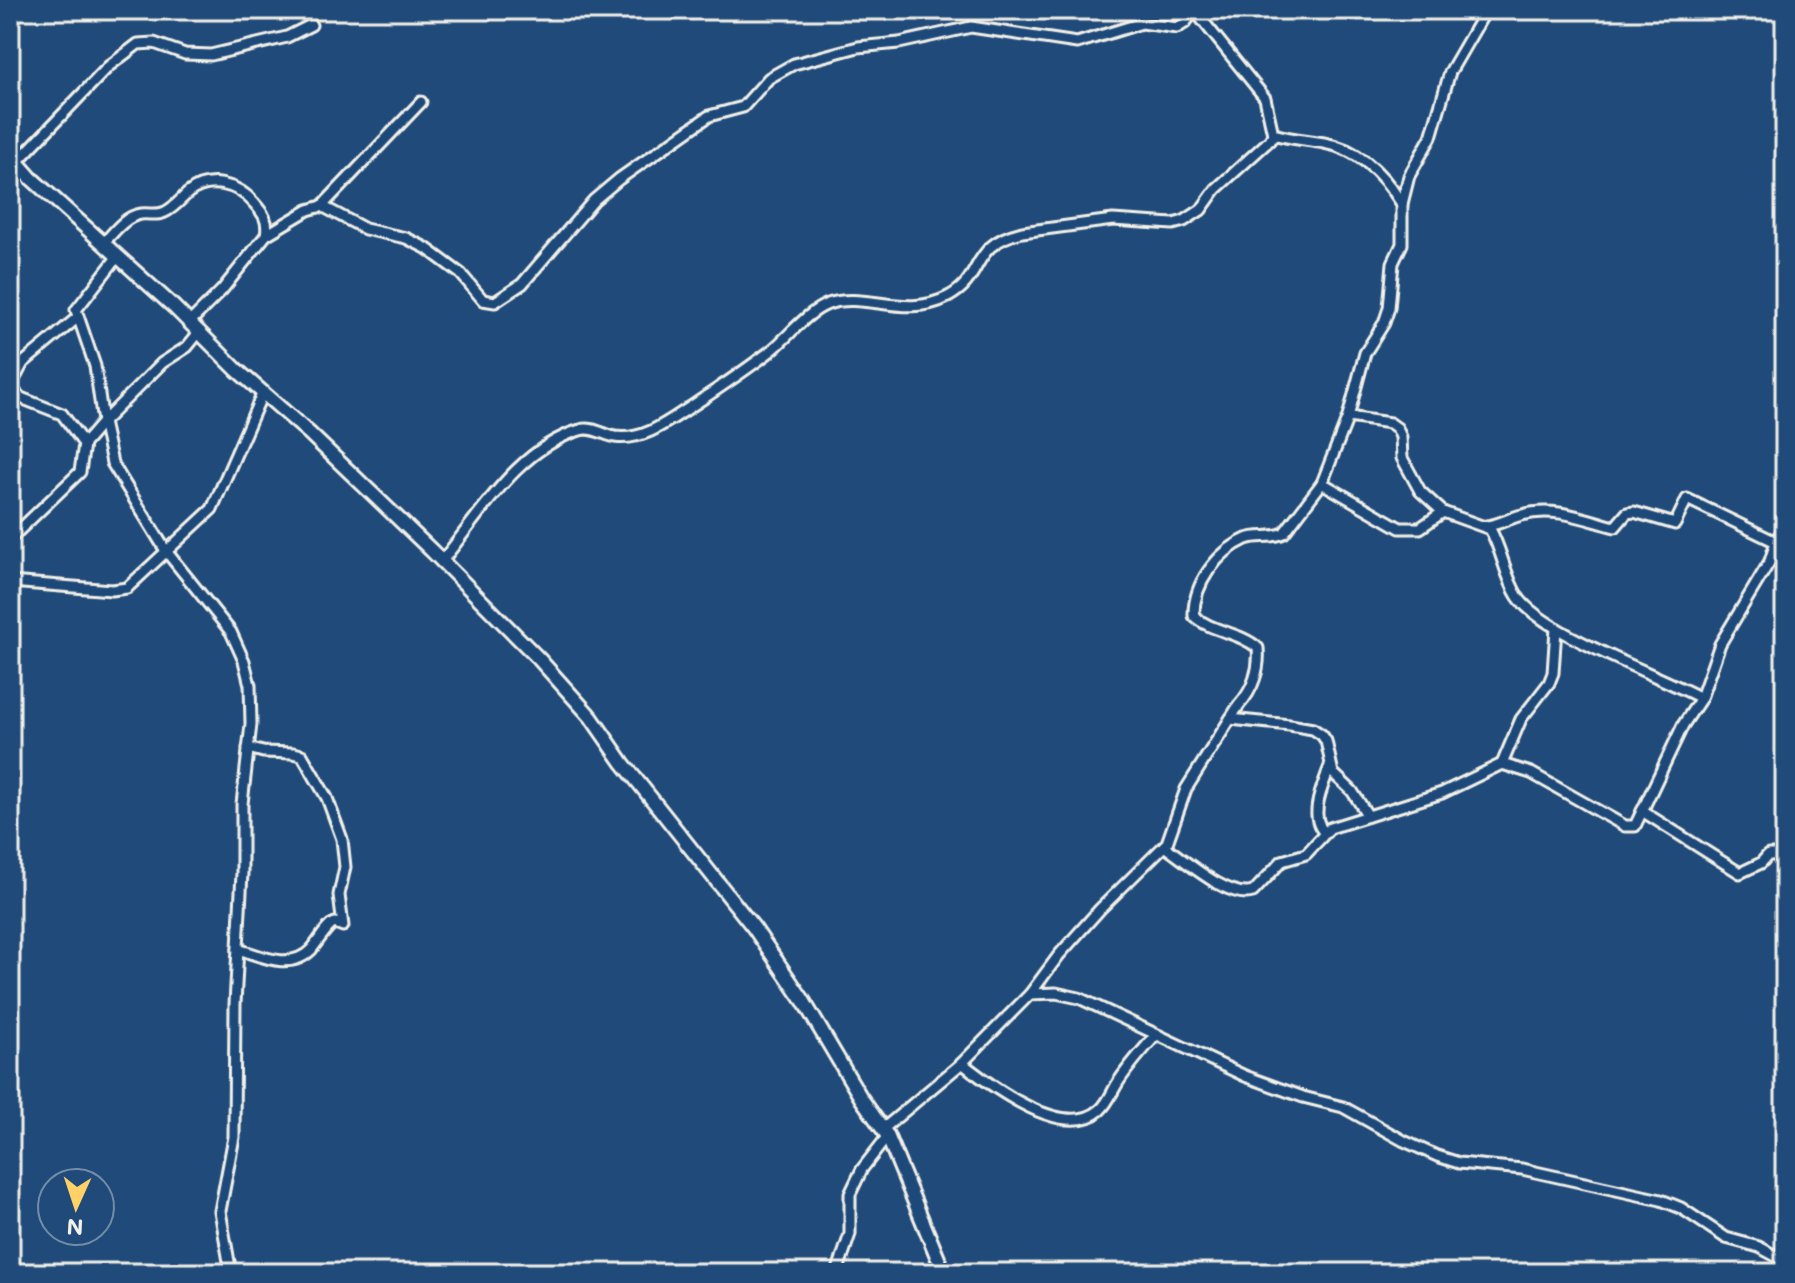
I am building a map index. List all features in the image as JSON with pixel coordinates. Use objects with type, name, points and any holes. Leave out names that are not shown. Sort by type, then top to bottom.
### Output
[{"type":"street","points":[[322,206],[365,229],[406,238],[426,248],[461,274],[483,300],[495,302],[522,284],[594,200],[619,179],[709,116],[743,107],[769,78],[794,64],[844,50],[910,41],[971,27],[1077,43],[1142,23],[1177,28],[1195,10],[1265,98],[1273,134],[1270,140],[1216,189],[1201,210],[1184,221],[1173,224],[1113,220],[1008,235],[988,247],[971,277],[947,297],[914,307],[832,303],[814,313],[744,371],[656,428],[630,437],[611,436],[586,429],[560,439],[507,481],[441,562]]},
{"type":"street","points":[[837,1273],[850,1234],[850,1194],[885,1133],[962,1063],[1030,994],[1059,955],[1100,909],[1164,846],[1173,830],[1186,789],[1252,688],[1258,648],[1194,616],[1199,589],[1207,572],[1233,547],[1246,539],[1284,533],[1322,483],[1348,417],[1365,353],[1384,323],[1389,308],[1393,263],[1402,244],[1402,204],[1409,176],[1437,123],[1450,72],[1486,10]]},
{"type":"street","points":[[311,25],[287,37],[211,55],[185,54],[154,43],[138,44],[109,66],[13,158],[309,433],[539,659],[591,717],[623,763],[754,928],[803,1000],[885,1133],[944,1273]]},
{"type":"street","points":[[10,539],[80,472],[84,444],[103,422],[162,363],[187,347],[195,327],[266,235],[308,210],[322,206],[421,102]]},
{"type":"street","points":[[1273,134],[1354,151],[1392,188],[1402,204]]},
{"type":"street","points":[[103,244],[134,215],[162,214],[191,190],[209,184],[228,185],[244,192],[264,216],[266,235]]},
{"type":"street","points":[[118,256],[76,310],[95,366],[112,463],[166,551],[231,632],[244,661],[252,705],[242,804],[234,1137],[220,1211],[231,1273]]},
{"type":"street","points":[[77,318],[23,363],[10,388],[21,398],[62,414],[84,444]]},
{"type":"street","points":[[10,582],[124,589],[212,509],[263,392]]},
{"type":"street","points":[[1348,417],[1390,423],[1397,428],[1401,437],[1402,458],[1420,491],[1443,512],[1486,526],[1498,525],[1523,514],[1537,513],[1580,515],[1615,527],[1627,513],[1634,512],[1675,524],[1687,499],[1776,542]]},
{"type":"street","points":[[1322,483],[1400,528],[1420,528],[1443,512]]},
{"type":"street","points":[[1502,764],[1531,773],[1625,826],[1635,826],[1683,725],[1701,698],[1720,644],[1770,561],[1785,525]]},
{"type":"street","points":[[1486,526],[1492,533],[1517,596],[1556,628],[1701,698]]},
{"type":"street","points":[[176,544],[176,563]]},
{"type":"street","points":[[1164,846],[1231,892],[1247,894],[1253,892],[1282,861],[1310,851],[1324,832],[1442,793],[1502,764],[1521,719],[1549,683],[1553,673],[1556,628]]},
{"type":"street","points":[[1230,719],[1313,729],[1326,741],[1330,766],[1337,778],[1352,791],[1368,816]]},
{"type":"street","points":[[238,949],[264,958],[299,959],[308,953],[331,925],[343,926],[339,895],[345,867],[342,839],[319,782],[298,753],[268,753],[248,748]]},
{"type":"street","points":[[1324,832],[1317,823],[1316,814],[1330,766]]},
{"type":"street","points":[[1642,811],[1740,873],[1761,863],[1768,855],[1778,855],[1785,860]]},
{"type":"street","points":[[1030,994],[1056,993],[1079,998],[1245,1076],[1303,1097],[1343,1107],[1437,1156],[1459,1163],[1522,1169],[1661,1200],[1681,1208],[1726,1238],[1759,1247],[1785,1261]]},
{"type":"street","points":[[962,1063],[1006,1095],[1055,1116],[1079,1120],[1103,1107],[1118,1082],[1156,1035]]}]
